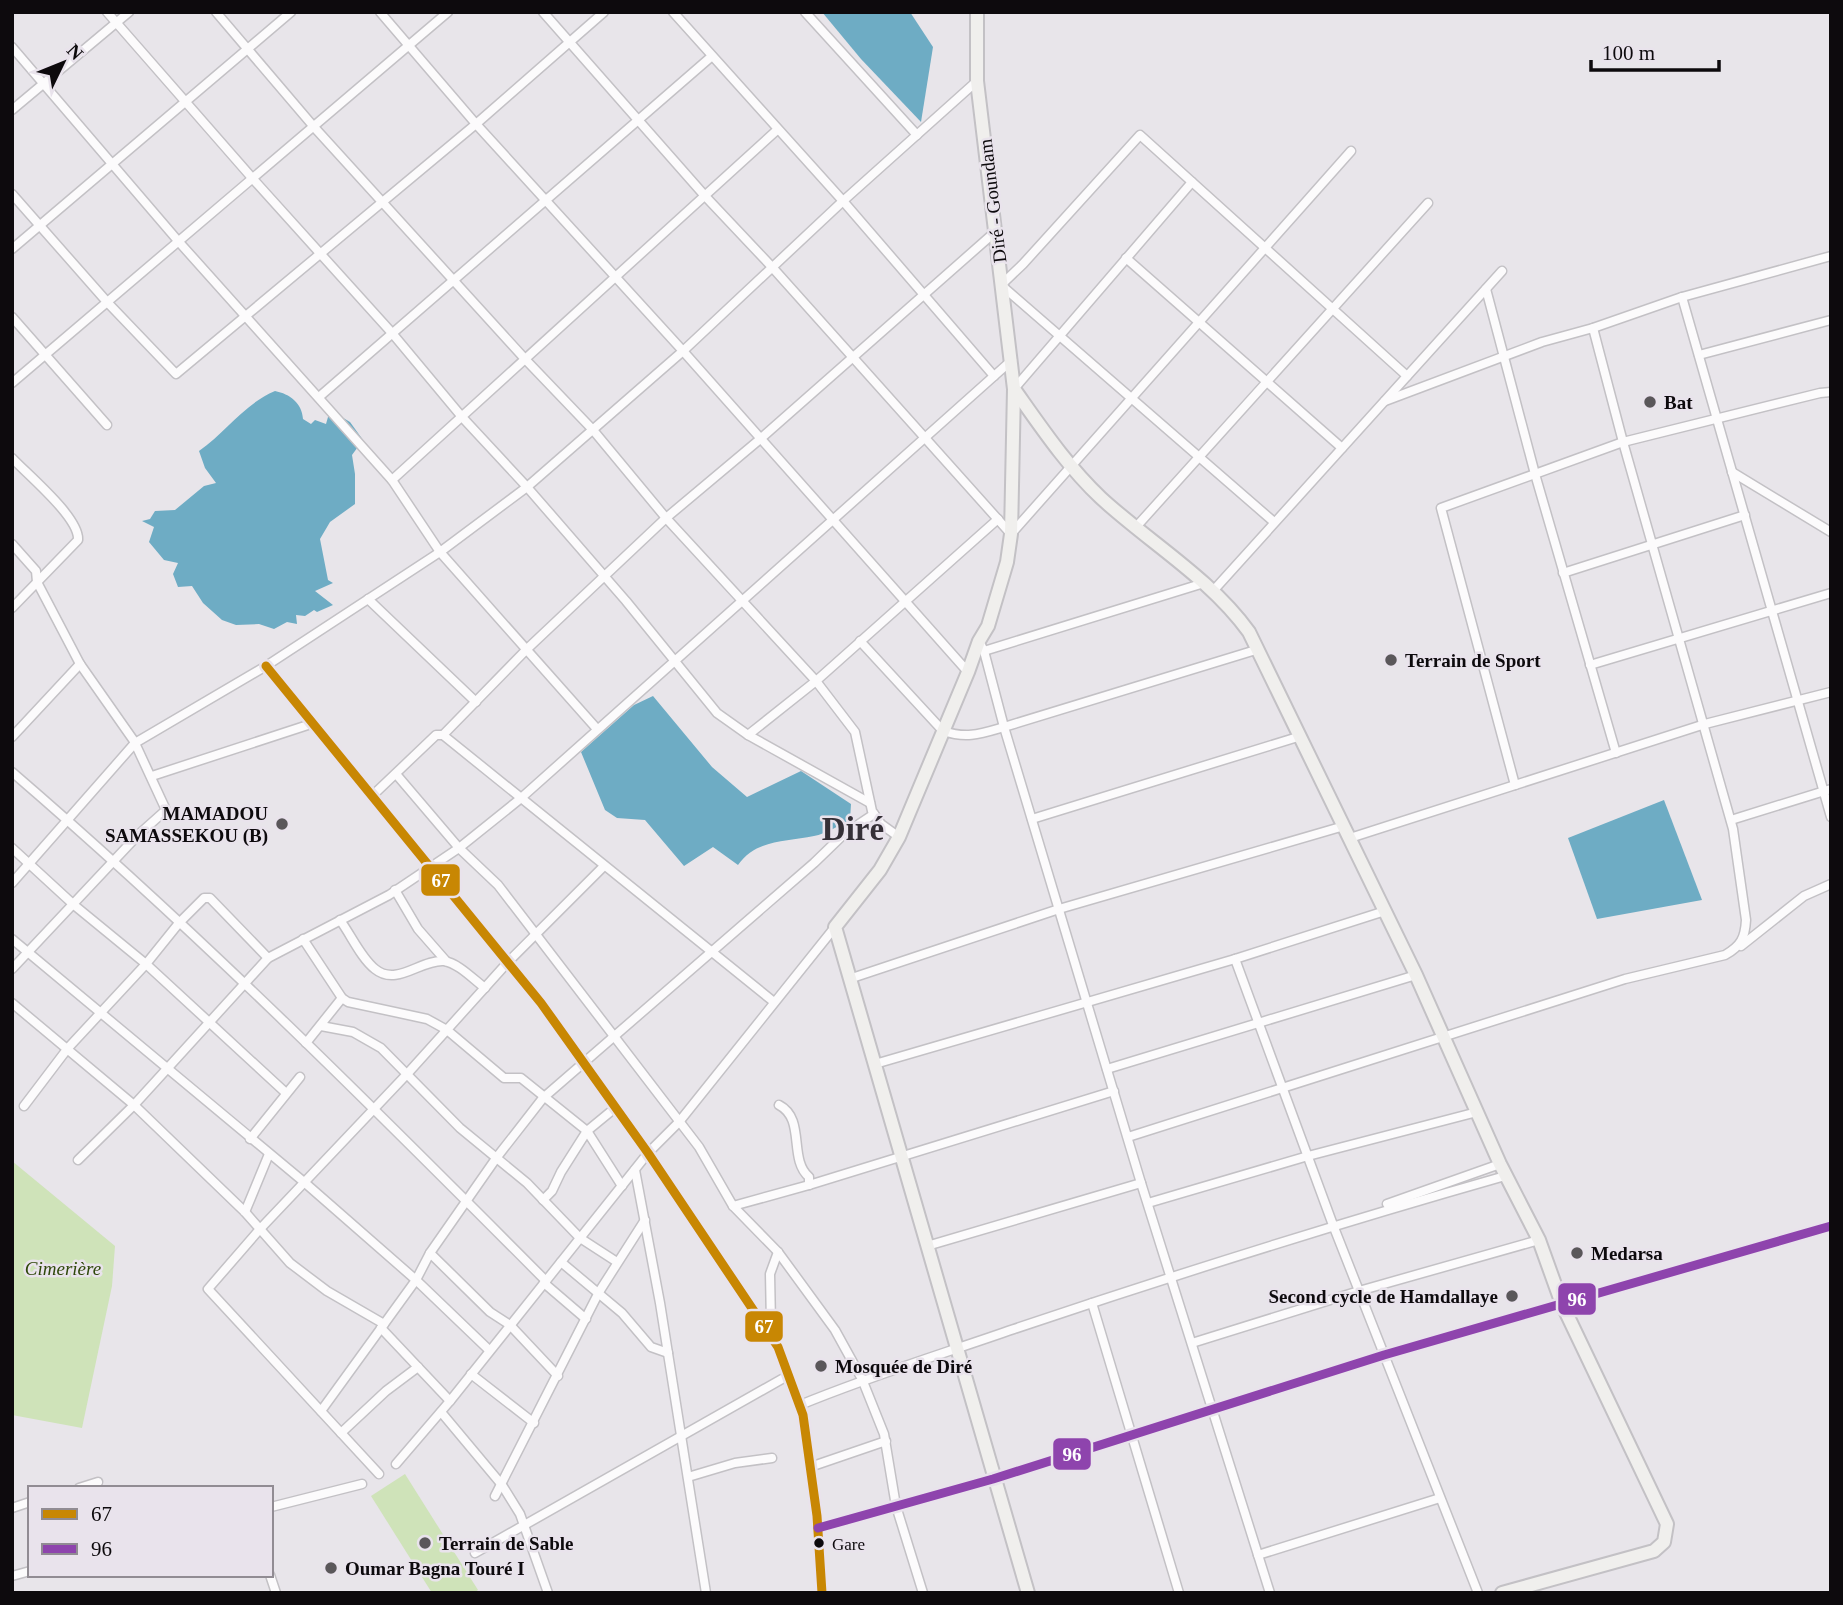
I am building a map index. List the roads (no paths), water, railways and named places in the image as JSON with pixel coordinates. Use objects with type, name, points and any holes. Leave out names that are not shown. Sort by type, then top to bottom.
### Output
[{"type":"main road","name":"Diré - Goundam","points":[[835,927],[880,870],[899,837],[981,646],[1007,562],[1011,534],[1014,388],[977,81],[976,12]]},
{"type":"main road","points":[[1014,388],[1070,467],[1102,499],[1208,587],[1240,619],[1258,649],[1416,975],[1502,1170],[1539,1240],[1562,1304],[1667,1524],[1664,1542],[1654,1551],[1502,1593]]},
{"type":"main road","points":[[835,927],[1028,1593]]},
{"type":"street","points":[[107,12],[392,333],[462,417],[527,487],[717,713],[748,735],[870,803]]},
{"type":"street","points":[[12,110],[129,12]]},
{"type":"street","points":[[216,12],[314,127],[593,430],[666,518],[816,681],[855,732],[874,814],[881,824],[899,837]]},
{"type":"street","points":[[12,249],[291,12]]},
{"type":"street","points":[[380,12],[476,124],[683,351],[968,672]]},
{"type":"street","points":[[12,383],[448,12]]},
{"type":"street","points":[[543,12],[705,196],[1011,534],[1351,151]]},
{"type":"street","points":[[12,194],[108,303],[176,374],[476,124],[604,12]]},
{"type":"street","points":[[673,12],[843,201],[993,376]]},
{"type":"street","points":[[805,12],[916,135]]},
{"type":"street","points":[[12,47],[179,242],[392,480],[440,552],[597,729]]},
{"type":"street","points":[[319,397],[712,56]]},
{"type":"street","points":[[12,883],[135,743],[266,666],[440,552],[527,487],[683,351],[843,201],[977,81]]},
{"type":"street","points":[[392,480],[778,131]]},
{"type":"street","points":[[1273,522],[1001,285],[1140,135],[1407,376]]},
{"type":"street","points":[[1014,388],[1192,182]]},
{"type":"street","points":[[1136,527],[1429,204]]},
{"type":"street","points":[[443,735],[527,649],[666,518],[760,440],[995,232]]},
{"type":"street","points":[[1385,401],[1503,355],[1682,297],[1831,256]]},
{"type":"street","points":[[1126,258],[1342,448]]},
{"type":"street","points":[[1270,1593],[1141,1183],[981,646],[1208,587],[1342,448],[1502,271]]},
{"type":"street","points":[[1486,289],[1535,474],[1616,753]]},
{"type":"street","points":[[1682,297],[1827,790],[1831,817]]},
{"type":"street","points":[[12,317],[107,425]]},
{"type":"street","points":[[1699,355],[1831,320]]},
{"type":"street","points":[[1593,328],[1731,820],[1746,920],[1745,934],[1739,947]]},
{"type":"street","points":[[78,1160],[134,1105],[268,958],[395,890],[458,848],[520,799],[1012,360]]},
{"type":"street","points":[[1515,785],[1441,508],[1623,442],[1831,392]]},
{"type":"street","points":[[12,458],[71,519],[79,535],[78,540],[12,608]]},
{"type":"street","points":[[1732,471],[1831,532]]},
{"type":"street","points":[[1563,573],[1745,515]]},
{"type":"street","points":[[748,735],[816,681],[998,519]]},
{"type":"street","points":[[12,544],[36,571],[37,582],[80,664],[135,743],[166,810],[138,835],[12,969]]},
{"type":"street","points":[[1590,666],[1831,593]]},
{"type":"street","points":[[368,599],[476,702]]},
{"type":"street","points":[[860,641],[943,731],[960,736],[974,736],[1258,649]]},
{"type":"street","points":[[12,737],[80,664]]},
{"type":"street","points":[[266,666],[541,1003],[648,1153],[778,1347]]},
{"type":"street","points":[[849,979],[1059,909],[1515,785],[1704,724],[1831,692]]},
{"type":"street","points":[[152,776],[314,723]]},
{"type":"street","points":[[372,796],[436,735],[443,735],[774,1002]]},
{"type":"street","points":[[1032,819],[1301,736]]},
{"type":"street","points":[[12,772],[114,862],[306,1043],[467,1201],[545,1282],[586,1319]]},
{"type":"street","points":[[396,774],[458,848],[498,885],[699,1147],[733,1206],[778,1252],[835,1330],[862,1379],[886,1441],[896,1507],[923,1593]]},
{"type":"street","points":[[1731,820],[1827,790]]},
{"type":"street","points":[[321,1411],[416,1280],[430,1253],[497,1157],[543,1098],[844,834],[874,814]]},
{"type":"street","points":[[12,848],[74,905],[146,964],[286,1093]]},
{"type":"street","points":[[379,1474],[208,1289],[303,1182],[408,1073],[508,962],[604,866]]},
{"type":"street","points":[[1128,1137],[1625,979],[1726,955],[1804,896],[1831,884]]},
{"type":"street","points":[[395,890],[418,929],[446,961],[485,988]]},
{"type":"street","points":[[24,1106],[68,1048],[146,964],[178,923],[204,898],[210,898],[268,958]]},
{"type":"street","points":[[875,1064],[1235,959],[1385,911]]},
{"type":"street","points":[[340,920],[368,962],[383,974],[396,975],[435,961],[446,961]]},
{"type":"street","points":[[396,1464],[450,1401],[648,1153],[679,1122],[835,927]]},
{"type":"street","points":[[12,939],[303,1182],[416,1280],[489,1350]]},
{"type":"street","points":[[303,939],[342,998],[348,1002],[427,1019],[447,1030],[504,1078],[521,1078],[587,1131],[622,1186]]},
{"type":"street","points":[[1235,959],[1333,1225],[1478,1593]]},
{"type":"street","points":[[1107,1069],[1416,975]]},
{"type":"street","points":[[306,1043],[321,1026],[332,1007],[342,998]]},
{"type":"street","points":[[12,1003],[134,1105],[245,1212],[290,1263],[327,1292],[383,1326],[450,1401]]},
{"type":"street","points":[[321,1026],[353,1032],[381,1048],[460,1128],[497,1157],[580,1238],[617,1262]]},
{"type":"street","points":[[250,1139],[300,1077]]},
{"type":"street","points":[[733,1206],[936,1147],[1114,1091]]},
{"type":"street","points":[[779,1105],[786,1109],[793,1121],[802,1171],[808,1177],[809,1185]]},
{"type":"street","points":[[543,1200],[552,1191],[587,1131],[615,1108]]},
{"type":"street","points":[[1148,1203],[1308,1156],[1477,1112]]},
{"type":"street","points":[[245,1212],[269,1154]]},
{"type":"street","points":[[635,1170],[682,1434],[706,1593]]},
{"type":"street","points":[[1381,1206],[1502,1170]]},
{"type":"street","points":[[800,1405],[862,1379],[1502,1170]]},
{"type":"street","points":[[927,1246],[1141,1183]]},
{"type":"street","points":[[495,1496],[599,1292],[645,1220]]},
{"type":"street","points":[[818,1528],[993,1479],[1384,1355],[1831,1226]]},
{"type":"street","points":[[1192,1343],[1359,1291],[1539,1240]]},
{"type":"street","points":[[778,1252],[770,1273],[771,1324],[803,1415],[818,1528],[822,1593]]},
{"type":"street","points":[[430,1253],[490,1312],[510,1325],[558,1376]]},
{"type":"street","points":[[561,1262],[622,1313],[651,1347],[668,1353]]},
{"type":"street","points":[[1092,1303],[1179,1593]]},
{"type":"street","points":[[341,1433],[386,1391],[418,1367]]},
{"type":"street","points":[[471,1374],[534,1423]]},
{"type":"street","points":[[475,1553],[789,1375]]},
{"type":"street","points":[[441,1412],[502,1486],[520,1514],[548,1593]]},
{"type":"street","points":[[810,1467],[886,1441]]},
{"type":"street","points":[[688,1477],[736,1463],[772,1458]]},
{"type":"street","points":[[85,1486],[98,1482]]},
{"type":"street","points":[[273,1506],[362,1484]]},
{"type":"street","points":[[1258,1555],[1440,1498]]},
{"type":"water","points":[[822,12],[910,12],[933,47],[921,122],[861,59]]},
{"type":"water","points":[[275,391],[294,400],[303,419],[311,424],[315,420],[326,424],[330,410],[350,422],[363,440],[352,455],[355,504],[330,522],[320,539],[328,580],[333,583],[315,591],[333,605],[317,612],[314,610],[305,616],[296,615],[297,624],[287,622],[274,629],[259,624],[236,625],[222,620],[203,603],[192,586],[178,587],[173,574],[178,563],[164,560],[149,542],[154,527],[142,521],[150,519],[155,511],[175,510],[204,486],[216,483],[205,468],[199,451],[254,403]]},
{"type":"water","points":[[653,696],[712,767],[747,797],[801,771],[851,804],[850,820],[819,835],[763,846],[754,850],[738,865],[713,847],[684,866],[645,820],[617,818],[605,810],[581,752],[634,705]]},
{"type":"water","points":[[1664,800],[1702,900],[1597,919],[1568,838]]},
{"type":"place","name":"Bat","points":[[1650,402]]},
{"type":"place","name":"Terrain de Sport","points":[[1391,660]]},
{"type":"place","name":"MAMADOU SAMASSEKOU (B)","points":[[282,824]]},
{"type":"place","name":"Medarsa","points":[[1577,1253]]},
{"type":"place","name":"Second cycle de Hamdallaye","points":[[1512,1296]]},
{"type":"place","name":"Mosquée de Diré","points":[[821,1366]]},
{"type":"place","name":"Terrain de Sable","points":[[425,1543]]},
{"type":"place","name":"Gare","points":[[819,1543]]},
{"type":"place","name":"Oumar Bagna Touré I","points":[[331,1568]]},
{"type":"district","name":"Diré","points":[[853,828]]},
{"type":"park label","name":"Cimerière","points":[[63,1268]]}]
